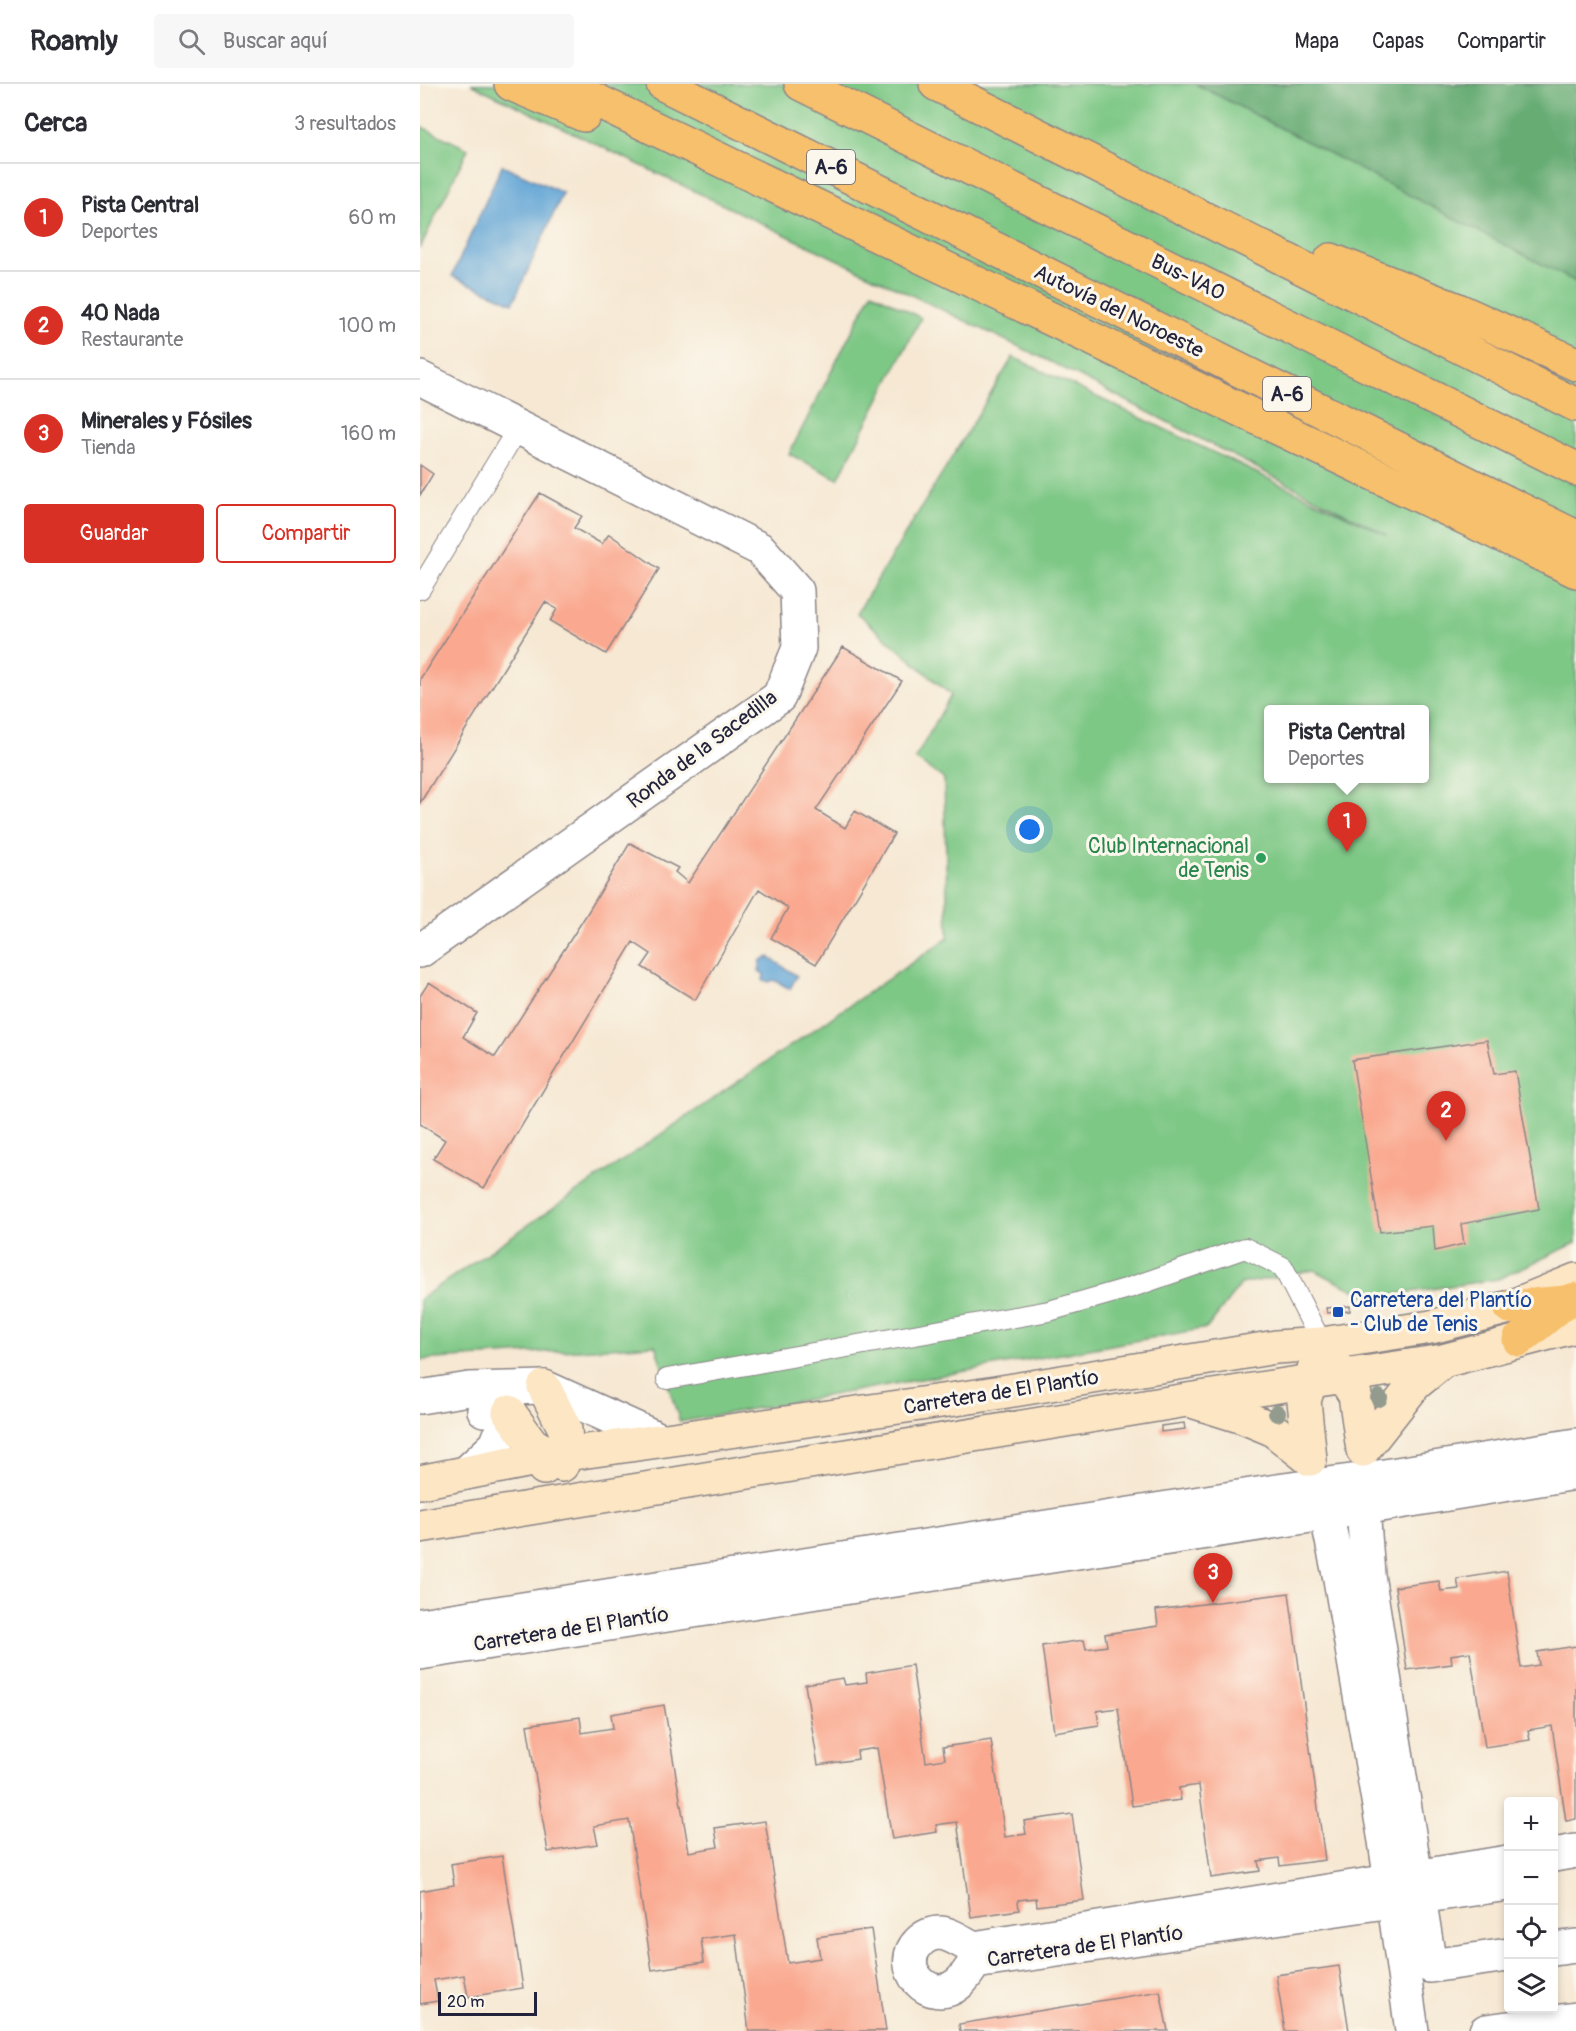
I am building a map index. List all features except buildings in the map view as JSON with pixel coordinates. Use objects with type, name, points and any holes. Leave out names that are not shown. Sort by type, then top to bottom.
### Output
[{"type":"highway","points":[[511,84],[983,288]]},
{"type":"highway","points":[[562,84],[1576,571]]},
{"type":"highway","name":"Autovía del Noroeste","points":[[663,84],[1576,537]]},
{"type":"highway","name":"Bus-VAO","points":[[801,84],[1576,469]]},
{"type":"highway","points":[[936,84],[1576,405]]},
{"type":"highway","points":[[1153,191],[1458,309],[1576,364]]},
{"type":"highway","points":[[1510,1307],[1573,1302]]},
{"type":"highway","points":[[1519,1340],[1573,1302]]},
{"type":"street","name":"Ronda de la Sacedilla","points":[[420,378],[760,549],[797,591],[799,648],[780,697],[420,951]]},
{"type":"street","name":"Carretera de El Plantío","points":[[420,1482],[552,1456],[977,1396],[1276,1347],[1322,1344],[1431,1327],[1510,1307]]},
{"type":"street","name":"Carretera de El Plantío","points":[[420,1526],[1311,1380],[1443,1361],[1519,1340]]},
{"type":"street","points":[[1322,1344],[1355,1395],[1364,1479],[1368,1575],[1405,1889],[1412,2031]]},
{"type":"street","points":[[1322,1344],[1304,1401],[1317,1486],[1344,1600],[1385,1841],[1405,1889],[1430,1966],[1504,1956]]},
{"type":"street","points":[[1364,1479],[1415,1384],[1443,1361]]},
{"type":"street","points":[[420,1397],[469,1389],[544,1387],[662,1440]]},
{"type":"street","points":[[420,1494],[543,1471],[552,1456],[566,1442],[565,1429],[544,1387]]},
{"type":"street","points":[[1187,1400],[1234,1414],[1272,1430],[1317,1486]]},
{"type":"street","points":[[420,1420],[479,1410],[509,1412]]},
{"type":"street","points":[[509,1412],[532,1444],[552,1456],[564,1467],[572,1468],[730,1444],[752,1445],[792,1465]]},
{"type":"street","points":[[466,1473],[496,1445],[509,1412]]},
{"type":"street","name":"Carretera de El Plantío","points":[[420,1625],[1576,1445]]},
{"type":"street","name":"Carretera de El Plantío","points":[[1364,1479],[1576,1473]]},
{"type":"street","name":"Carretera de El Plantío","points":[[420,1653],[1317,1486]]},
{"type":"street","points":[[1558,1854],[1576,1851]]},
{"type":"street","name":"Carretera de El Plantío","points":[[1504,1863],[1405,1889],[975,1962],[958,1984],[941,1991],[932,1990],[916,1980],[910,1962],[916,1945],[923,1938],[932,1934],[951,1935],[974,1948],[1405,1889],[1504,1884]]},
{"type":"street","points":[[1558,1876],[1576,1874]]},
{"type":"street","points":[[1558,1948],[1576,1946]]},
{"type":"street","points":[[1486,2031],[1576,2019]]},
{"type":"lane","points":[[420,590],[518,428]]},
{"type":"lane","points":[[667,1379],[1049,1311],[1245,1248],[1283,1267],[1322,1344]]},
{"type":"green space","name":"Club Internacional de Tenis","points":[[471,84],[1576,84],[1576,1243],[1498,1279],[1370,1298],[1314,1270],[1241,1284],[1207,1328],[680,1422],[655,1345],[420,1360],[420,1299],[948,938],[944,779],[915,759],[951,695],[857,613],[1013,357],[1387,535],[1053,363]]},
{"type":"green space","points":[[1196,84],[1576,84],[1576,282]]},
{"type":"green space","points":[[420,126],[468,149],[420,248]]},
{"type":"green space","points":[[872,292],[921,318],[838,479],[789,454]]},
{"type":"water","points":[[502,165],[563,193],[513,303],[452,276]]},
{"type":"water","points":[[769,957],[797,976],[790,989],[774,980],[769,982],[763,980],[764,974],[759,971],[761,960]]},
{"type":"place","name":"Pista Central","points":[[1347,852]]},
{"type":"place","name":"Club Internacional de Tenis","points":[[1261,858]]},
{"type":"place","name":"40 Nada","points":[[1446,1141]]},
{"type":"place","name":"Carretera del Plantío - Club de Tenis","points":[[1338,1312]]},
{"type":"place","name":"Minerales y Fósiles","points":[[1213,1603]]}]
